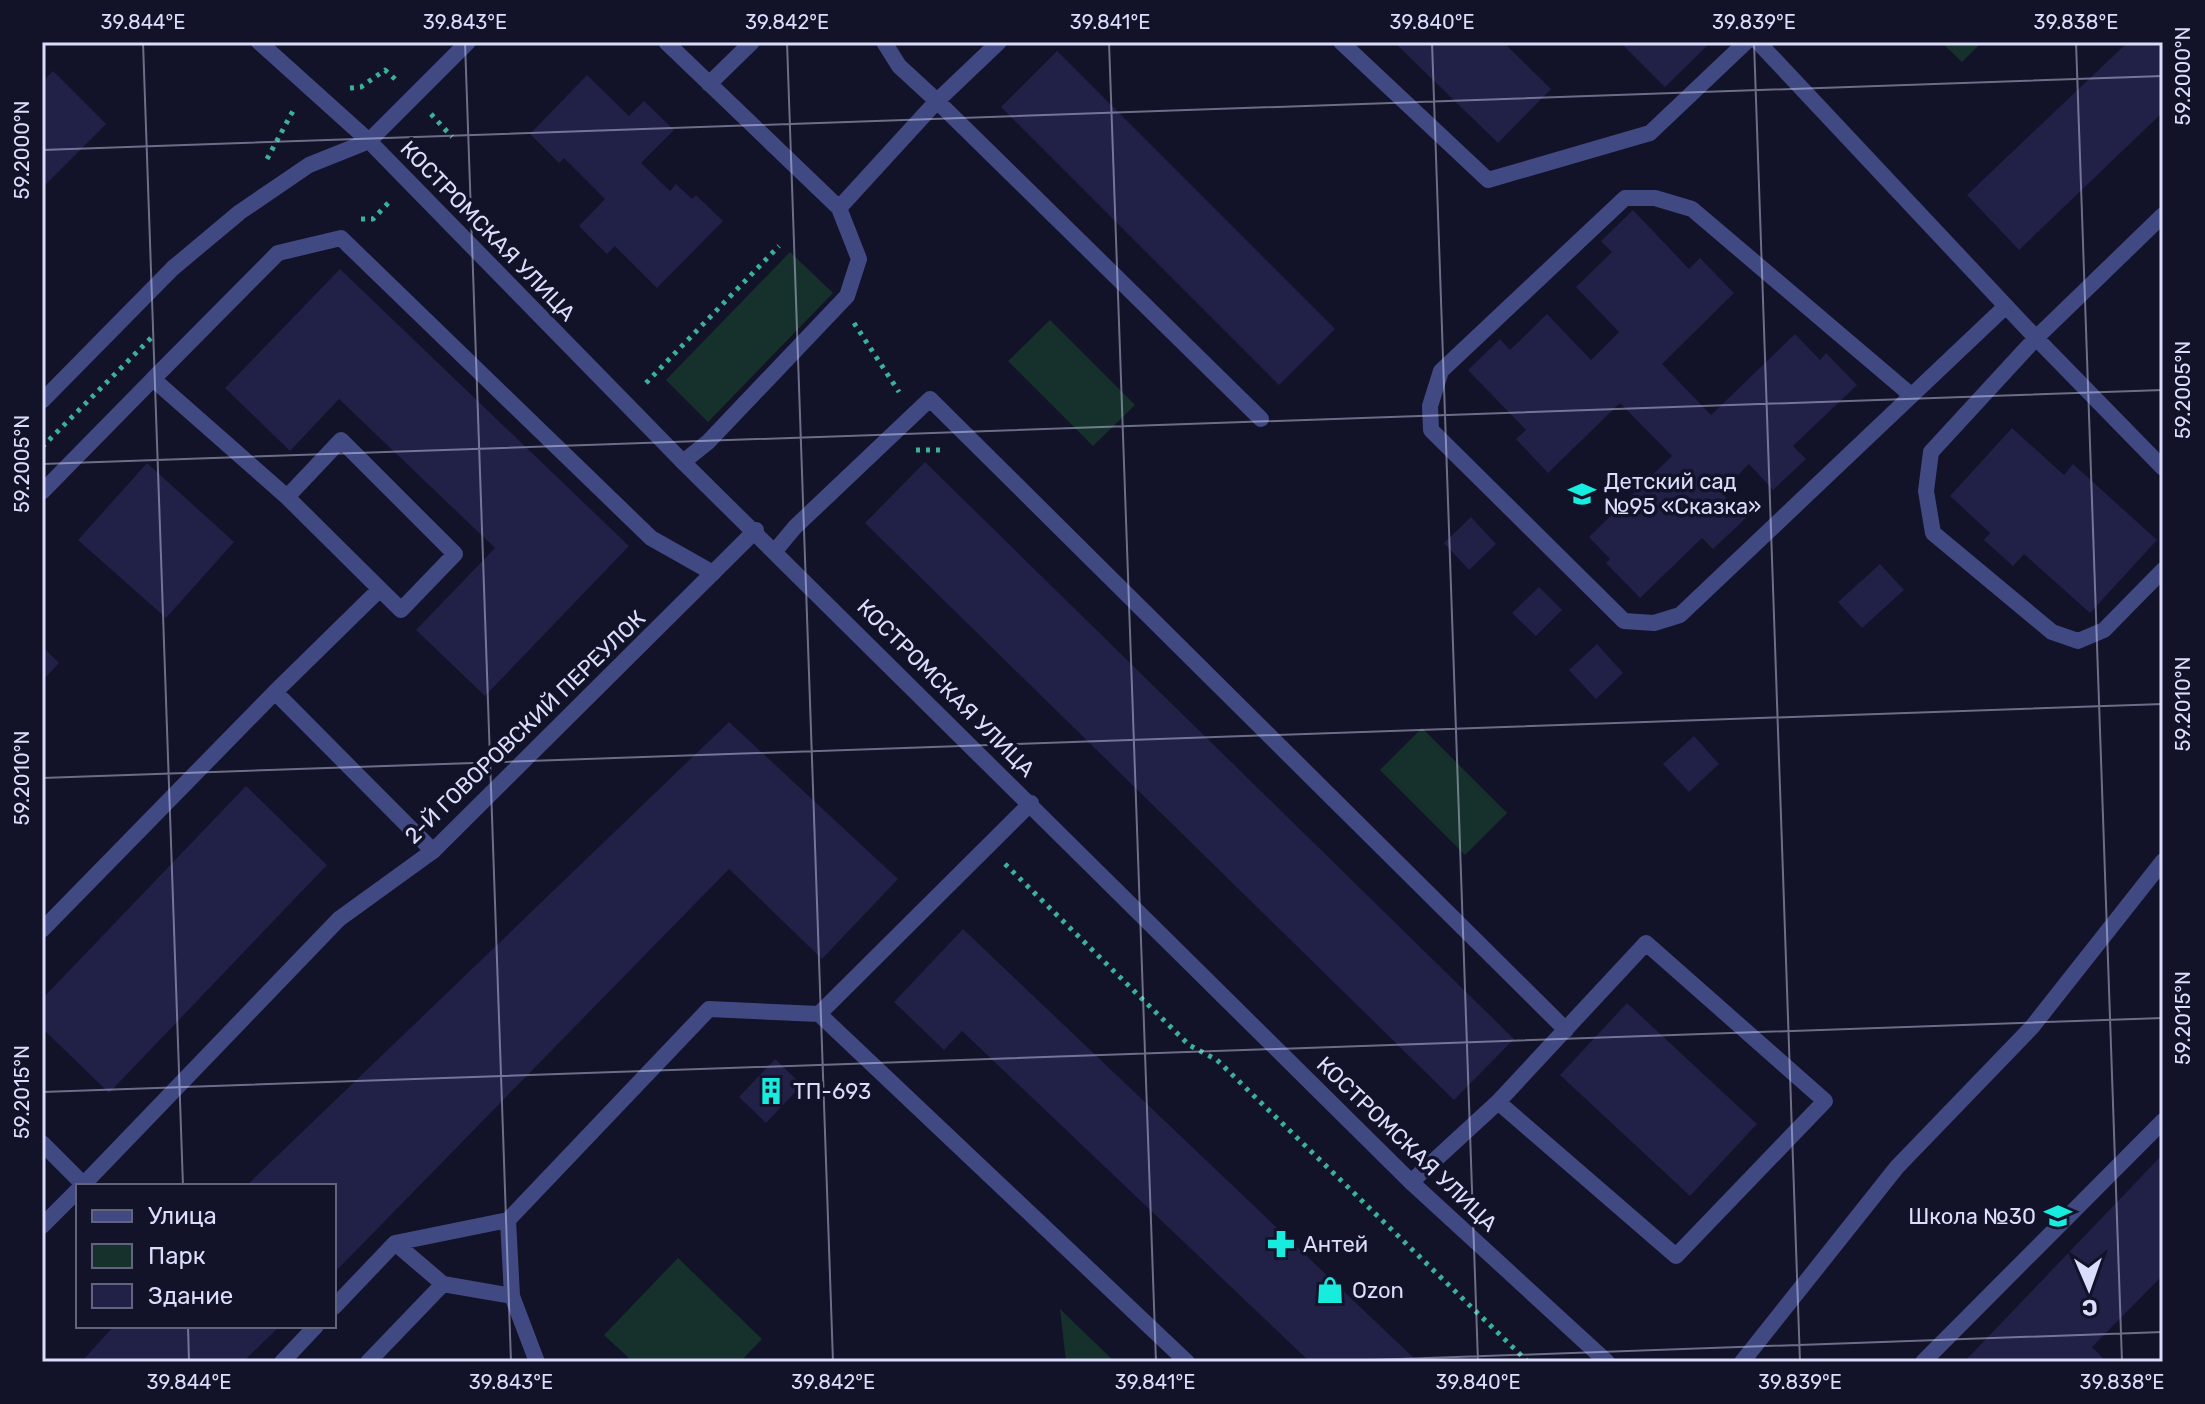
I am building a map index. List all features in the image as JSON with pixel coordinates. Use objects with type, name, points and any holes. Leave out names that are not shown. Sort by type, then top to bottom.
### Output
[{"type":"street","points":[[42,401],[173,268],[240,212],[309,165],[369,141],[468,42]]},
{"type":"street","points":[[666,42],[839,208],[859,259],[847,296],[708,442],[683,462]]},
{"type":"street","points":[[709,84],[752,42]]},
{"type":"street","points":[[884,42],[899,66],[1261,419]]},
{"type":"street","points":[[839,208],[937,101],[999,42]]},
{"type":"street","points":[[1341,42],[1488,180],[1650,133],[1746,42]]},
{"type":"street","points":[[1758,42],[2036,338],[2163,468]]},
{"type":"street","name":"КОСТРОМСКАЯ УЛИЦА","points":[[267,45],[369,141],[683,462],[756,530],[1411,1182],[1607,1362]]},
{"type":"street","points":[[1911,395],[1692,209],[1655,198],[1625,198],[1441,371],[1430,406],[1431,430],[1624,621],[1654,623],[1680,615],[2006,306]]},
{"type":"street","points":[[2163,215],[2036,338],[1931,452],[1926,491],[1933,533],[2052,632],[2078,641],[2104,630],[2163,570]]},
{"type":"street","points":[[42,492],[278,253],[341,238],[651,538],[713,573]]},
{"type":"street","points":[[153,379],[287,497],[401,610],[455,554],[341,440],[287,497]]},
{"type":"street","points":[[775,551],[930,399],[1566,1030]]},
{"type":"street","name":"2-Й ГОВОРОВСКИЙ ПЕРЕУЛОК","points":[[84,1184],[339,919],[433,851],[756,530]]},
{"type":"street","points":[[42,930],[380,589]]},
{"type":"street","points":[[275,692],[433,851]]},
{"type":"street","points":[[819,1014],[1031,803]]},
{"type":"street","points":[[1742,1362],[1897,1167],[2032,1027],[2163,861]]},
{"type":"street","points":[[1411,1182],[1498,1102],[1646,943],[1825,1101],[1676,1256],[1498,1102]]},
{"type":"street","points":[[336,1305],[395,1243],[508,1220],[709,1009],[819,1014],[1187,1362]]},
{"type":"street","points":[[1923,1362],[2163,1121]]},
{"type":"street","points":[[42,1143],[78,1184]]},
{"type":"street","name":"2-Й ГОВОРОВСКИЙ ПЕРЕУЛОК","points":[[42,1226],[76,1192]]},
{"type":"street","points":[[508,1220],[512,1296],[537,1362]]},
{"type":"street","points":[[395,1243],[443,1284],[512,1296]]},
{"type":"street","points":[[368,1362],[443,1284]]},
{"type":"street","points":[[282,1362],[314,1328]]},
{"type":"path","points":[[345,88],[361,87],[385,70],[452,137]]},
{"type":"path","points":[[646,383],[779,246]]},
{"type":"path","points":[[840,302],[934,448]]},
{"type":"path","points":[[907,452],[934,448],[950,453]]},
{"type":"path","points":[[1016,853],[1004,863],[1189,1045],[1217,1060],[1251,1091],[1528,1362]]},
{"type":"green space","points":[[1941,42],[1982,42],[1962,62]]},
{"type":"green space","points":[[790,252],[833,293],[708,422],[666,380]]},
{"type":"green space","points":[[1050,320],[1135,405],[1093,446],[1008,361]]},
{"type":"green space","points":[[1422,728],[1507,813],[1465,855],[1380,770]]},
{"type":"green space","points":[[678,1258],[762,1339],[740,1362],[633,1362],[604,1335]]},
{"type":"green space","points":[[1060,1309],[1115,1362],[1066,1362]]},
{"type":"building","points":[[1394,42],[1503,42],[1551,89],[1498,143]]},
{"type":"building","points":[[1620,42],[1711,42],[1665,87]]},
{"type":"building","points":[[2128,42],[2163,42],[2163,112],[2019,250],[1967,195]]},
{"type":"building","points":[[1057,51],[1335,329],[1279,385],[1001,107]]},
{"type":"building","points":[[53,71],[106,124],[42,188],[42,82]]},
{"type":"building","points":[[587,75],[629,116],[644,101],[674,130],[641,163],[670,191],[676,184],[692,199],[696,195],[723,221],[657,288],[615,246],[607,254],[579,226],[605,199],[564,158],[559,163],[530,134]]},
{"type":"building","points":[[1633,210],[1689,269],[1700,258],[1734,293],[1662,364],[1711,415],[1795,334],[1820,360],[1826,353],[1857,385],[1793,446],[1806,459],[1773,490],[1749,464],[1721,492],[1746,518],[1713,549],[1702,538],[1640,598],[1606,563],[1610,559],[1589,537],[1672,456],[1620,403],[1548,473],[1516,439],[1526,430],[1468,370],[1500,339],[1510,350],[1547,314],[1591,360],[1619,332],[1576,287],[1612,252],[1601,241]]},
{"type":"building","points":[[340,269],[629,546],[485,696],[416,630],[495,548],[339,399],[290,451],[225,388]]},
{"type":"building","points":[[2012,428],[2064,475],[2073,464],[2157,540],[2090,613],[2024,554],[2013,566],[1984,540],[1990,533],[1950,496]]},
{"type":"building","points":[[925,462],[1514,1039],[1454,1100],[865,523]]},
{"type":"building","points":[[147,463],[234,542],[166,618],[78,540]]},
{"type":"building","points":[[1471,517],[1496,544],[1469,570],[1444,543]]},
{"type":"building","points":[[1880,564],[1904,590],[1862,628],[1838,602]]},
{"type":"building","points":[[1539,587],[1562,610],[1536,636],[1512,613]]},
{"type":"building","points":[[1597,644],[1623,673],[1596,699],[1569,670]]},
{"type":"building","points":[[42,646],[59,663],[42,681]]},
{"type":"building","points":[[729,722],[898,879],[822,959],[729,869],[336,1271],[336,1184],[248,1184]]},
{"type":"building","points":[[1694,736],[1719,764],[1689,792],[1663,764]]},
{"type":"building","points":[[246,786],[327,865],[109,1093],[42,1028],[42,999]]},
{"type":"building","points":[[963,929],[1418,1362],[1310,1362],[962,1031],[944,1050],[894,1002]]},
{"type":"building","points":[[1627,1003],[1757,1124],[1690,1196],[1560,1075]]},
{"type":"building","name":"ТП-693","points":[[775,1059],[802,1085],[766,1123],[739,1097]]},
{"type":"building","points":[[2163,1154],[2163,1275],[2092,1347],[2107,1362],[1964,1362]]},
{"type":"building","points":[[112,1328],[278,1328],[243,1362],[81,1362]]},
{"type":"place","name":"Детский сад №95 «Сказка»","points":[[1582,494]]},
{"type":"place","name":"ТП-693","points":[[771,1091]]},
{"type":"place","name":"Школа №30","points":[[2058,1216]]},
{"type":"place","name":"Антей","points":[[1281,1244]]},
{"type":"place","name":"Ozon","points":[[1330,1290]]}]
